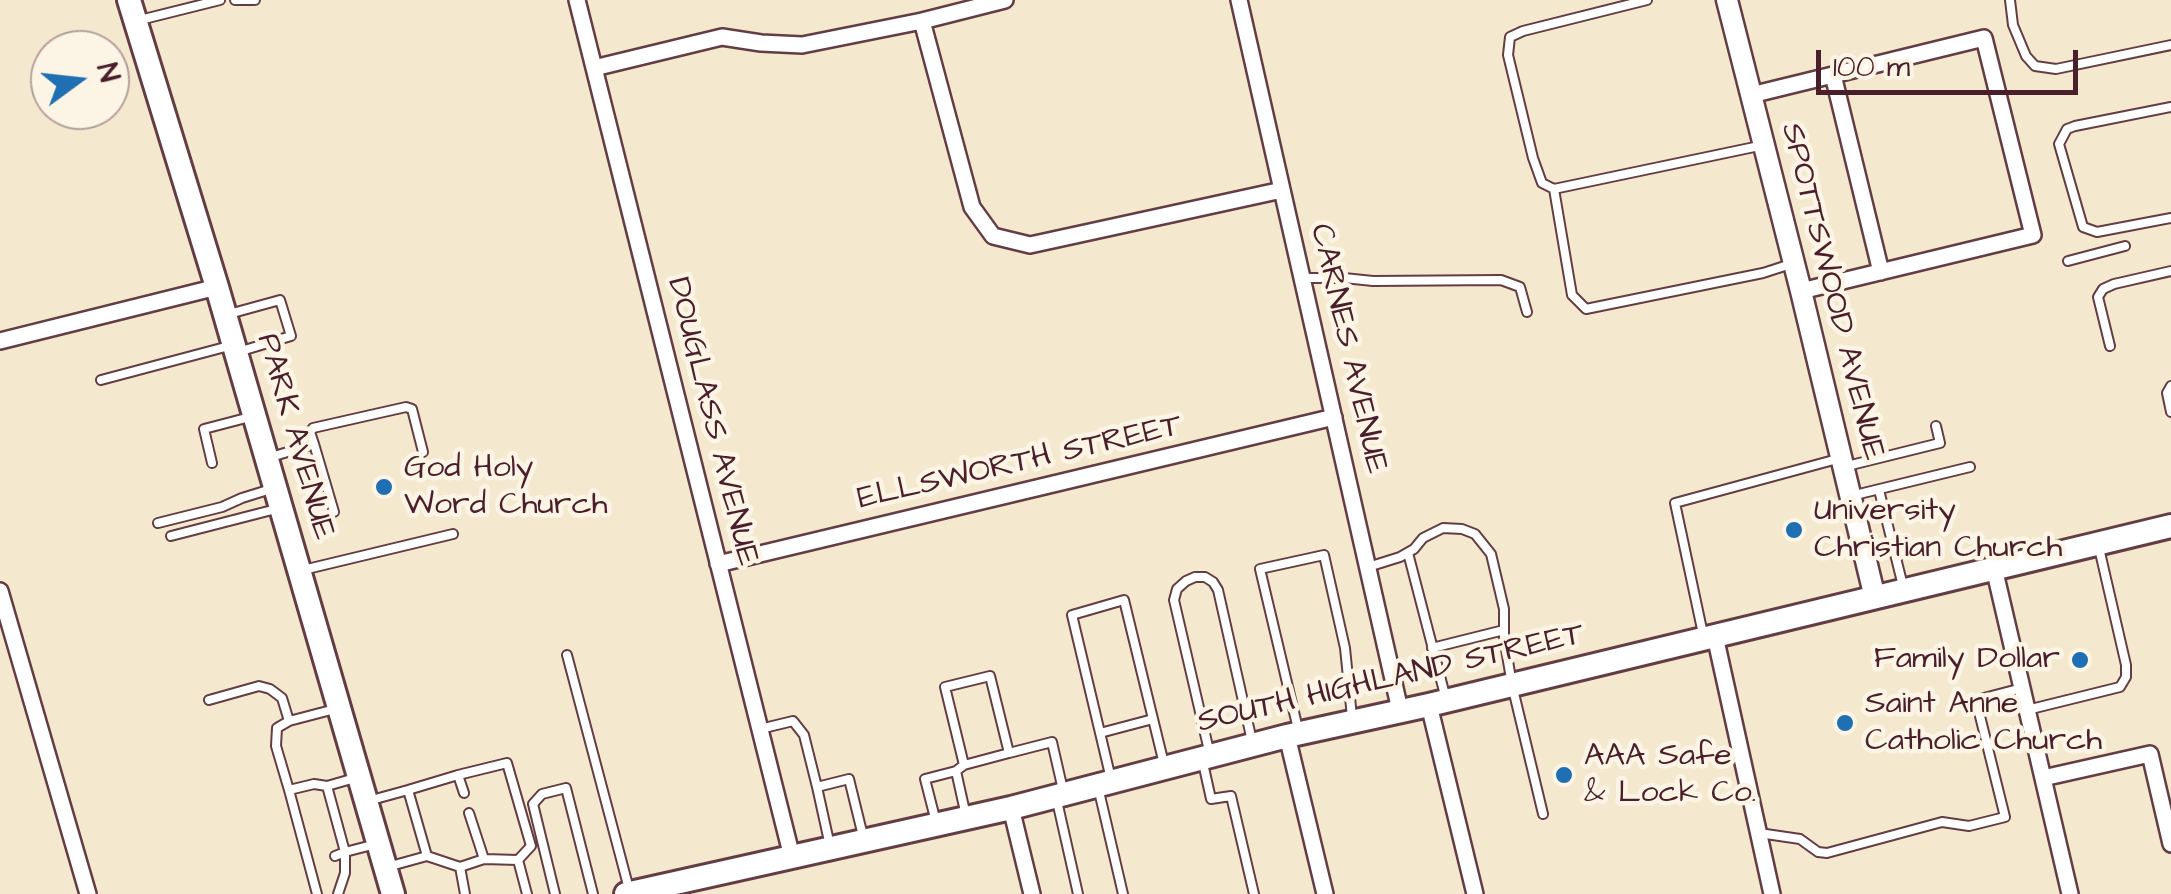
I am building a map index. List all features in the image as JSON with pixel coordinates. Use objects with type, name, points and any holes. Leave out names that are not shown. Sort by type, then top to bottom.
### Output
[{"type":"main road","name":"PARK AVENUE","points":[[132,10],[393,894]]},
{"type":"main road","name":"SOUTH HIGHLAND STREET","points":[[639,892],[714,884],[792,857],[1012,808],[1293,735],[2171,526]]},
{"type":"street","name":"DOUGLASS AVENUE","points":[[577,0],[792,857]]},
{"type":"street","points":[[594,68],[722,36],[802,45],[1005,0]]},
{"type":"street","name":"CARNES AVENUE","points":[[1239,0],[1400,710]]},
{"type":"street","name":"SPOTTSWOOD AVENUE","points":[[1726,0],[1802,291],[1875,598]]},
{"type":"street","points":[[922,21],[972,207],[993,236],[1030,244],[1282,190]]},
{"type":"street","points":[[1751,95],[1984,38],[2032,235],[1802,291]]},
{"type":"street","points":[[1833,75],[1881,272]]},
{"type":"street","points":[[0,341],[216,287]]},
{"type":"street","name":"ELLSWORTH STREET","points":[[718,564],[1334,416]]},
{"type":"street","points":[[1994,568],[2070,894]]},
{"type":"street","points":[[0,591],[88,894]]},
{"type":"street","points":[[1709,637],[1772,894]]},
{"type":"street","points":[[1438,702],[1475,894]]},
{"type":"street","points":[[1293,735],[1325,894]]},
{"type":"street","points":[[2043,778],[2150,754],[2171,844]]},
{"type":"street","points":[[1012,808],[1032,894]]},
{"type":"lane","points":[[132,10],[220,0]]},
{"type":"lane","points":[[235,0],[255,0]]},
{"type":"lane","points":[[1647,0],[1522,30],[1510,37],[1508,55],[1538,176],[1548,188],[1554,189],[1764,145]]},
{"type":"lane","points":[[2010,0],[2013,25],[2026,56],[2035,66],[2056,69],[2171,44]]},
{"type":"lane","points":[[2171,106],[2075,126],[2067,129],[2060,144],[2083,228],[2096,232],[2171,218]]},
{"type":"lane","points":[[1554,189],[1572,295],[1586,309],[1794,263]]},
{"type":"lane","points":[[2096,232],[2101,252]]},
{"type":"lane","points":[[2068,260],[2125,246]]},
{"type":"lane","points":[[2110,346],[2098,297],[2104,289],[2171,272]]},
{"type":"lane","points":[[1302,278],[1501,280],[1520,287],[1527,312]]},
{"type":"lane","points":[[100,380],[291,336],[280,300],[225,316]]},
{"type":"lane","points":[[2171,386],[2167,393],[2171,412]]},
{"type":"lane","points":[[334,512],[310,432],[313,428],[412,408],[423,452]]},
{"type":"lane","points":[[212,463],[204,430],[254,416]]},
{"type":"lane","points":[[1709,637],[1675,504],[1842,462],[1940,443],[1936,426]]},
{"type":"lane","points":[[266,458],[314,444]]},
{"type":"lane","points":[[1850,496],[1970,467]]},
{"type":"lane","points":[[1879,490],[1904,591]]},
{"type":"lane","points":[[158,523],[242,498],[278,498]]},
{"type":"lane","points":[[171,536],[278,498]]},
{"type":"lane","points":[[1368,567],[1408,553],[1423,538],[1443,528],[1475,534],[1491,554],[1504,609],[1512,685],[1543,814]]},
{"type":"lane","points":[[299,570],[453,534]]},
{"type":"lane","points":[[2027,710],[2120,687],[2126,678],[2099,544]]},
{"type":"lane","points":[[1408,553],[1432,648],[1438,702]]},
{"type":"lane","points":[[1293,735],[1260,569],[1324,554],[1346,648],[1352,722]]},
{"type":"lane","points":[[1252,745],[1218,590],[1205,577],[1196,577],[1177,589],[1174,600],[1211,799],[1230,796],[1254,894]]},
{"type":"lane","points":[[1124,894],[1104,784],[1100,733],[1072,614],[1124,600],[1165,768]]},
{"type":"lane","points":[[1432,648],[1504,630]]},
{"type":"lane","points":[[567,654],[639,892]]},
{"type":"lane","points":[[964,765],[945,687],[990,676],[1009,753]]},
{"type":"lane","points":[[209,700],[260,686],[282,698],[289,722]]},
{"type":"lane","points":[[1759,833],[1800,839],[1818,852],[1827,853],[1942,822],[1970,826],[2004,818],[1976,700],[2022,688]]},
{"type":"lane","points":[[318,894],[313,862],[276,746],[277,728],[339,708]]},
{"type":"lane","points":[[1100,733],[1153,720]]},
{"type":"lane","points":[[760,730],[792,721],[804,735],[830,848]]},
{"type":"lane","points":[[936,824],[925,779],[1052,742],[1078,894]]},
{"type":"lane","points":[[368,802],[506,763],[531,846],[518,860],[484,859],[460,867],[426,856],[385,867]]},
{"type":"lane","points":[[956,771],[967,818]]},
{"type":"lane","points":[[458,775],[461,792]]},
{"type":"lane","points":[[289,790],[314,784],[327,786],[359,777]]},
{"type":"lane","points":[[817,788],[848,779],[864,840]]},
{"type":"lane","points":[[327,786],[345,873],[338,894]]},
{"type":"lane","points":[[555,894],[533,804],[542,794],[566,788],[592,894]]},
{"type":"lane","points":[[408,790],[426,856]]},
{"type":"lane","points":[[412,807],[424,804]]},
{"type":"lane","points":[[322,811],[333,808]]},
{"type":"lane","points":[[470,812],[469,824],[484,859]]},
{"type":"lane","points":[[421,838],[433,834]]},
{"type":"lane","points":[[340,854],[378,843]]},
{"type":"lane","points":[[518,860],[527,894]]},
{"type":"lane","points":[[460,867],[465,894]]},
{"type":"place","name":"God Holy Word Church","points":[[384,487]]},
{"type":"place","name":"University Christian Church","points":[[1794,530]]},
{"type":"place","name":"Family Dollar","points":[[2080,660]]},
{"type":"place","name":"Saint Anne Catholic Church","points":[[1845,723]]},
{"type":"place","name":"AAA Safe & Lock Co.","points":[[1564,775]]}]
